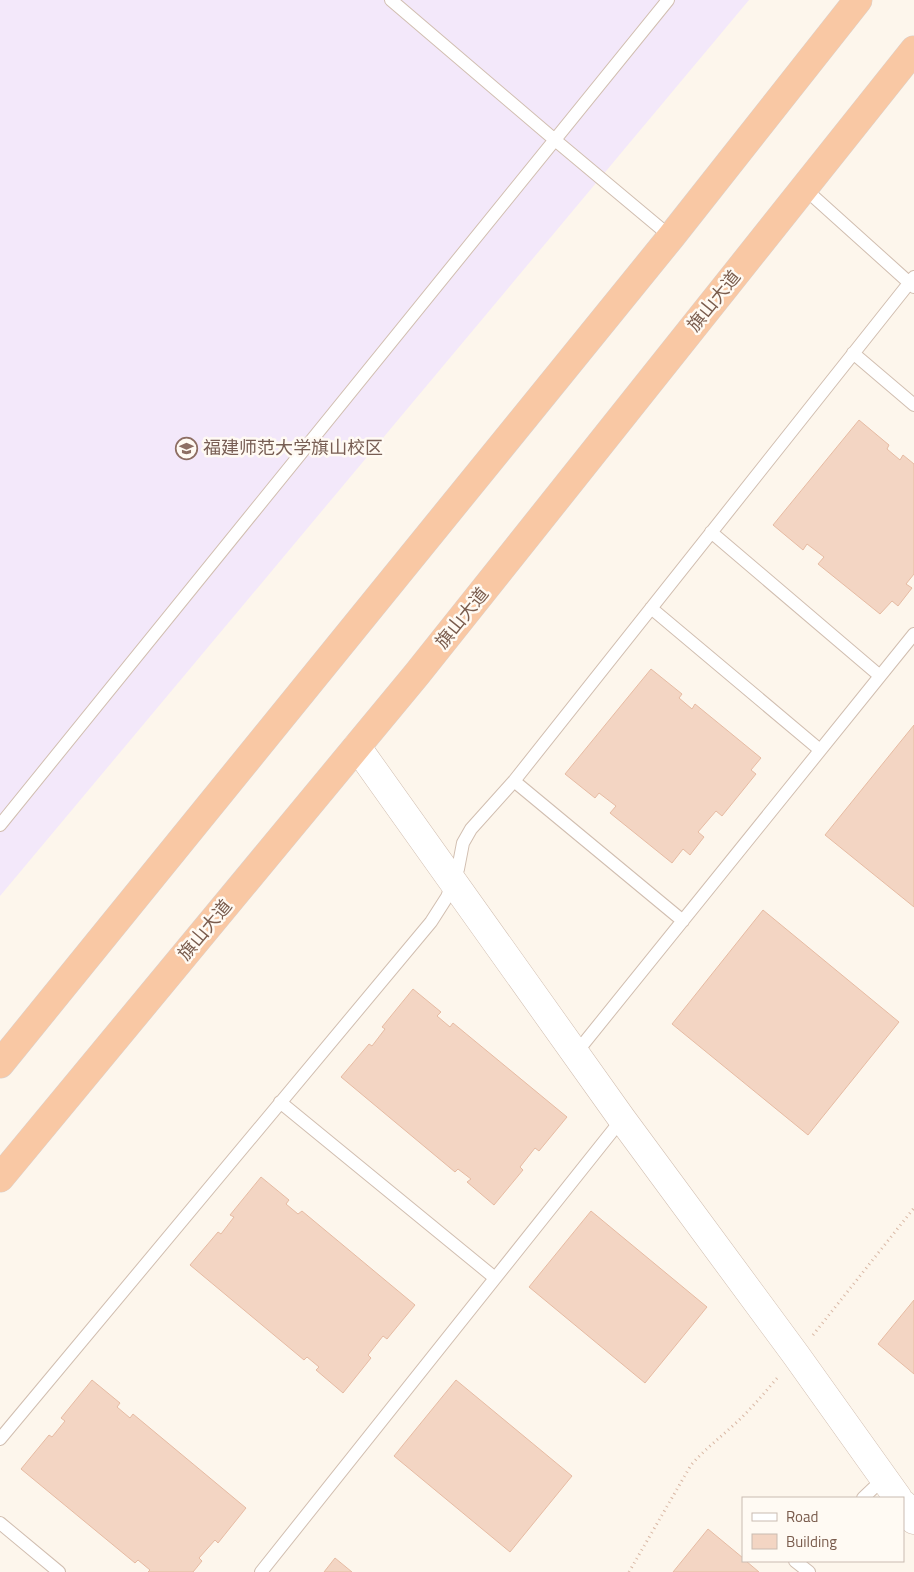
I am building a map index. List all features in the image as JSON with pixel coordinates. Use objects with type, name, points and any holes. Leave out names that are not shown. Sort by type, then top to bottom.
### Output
[{"type":"highway","points":[[0,1064],[671,237],[858,0]]},
{"type":"highway","name":"旗山大道","points":[[0,1178],[417,674],[914,50]]},
{"type":"street","points":[[357,746],[622,1119],[796,1355],[891,1488]]},
{"type":"street","points":[[904,1505],[914,1520]]},
{"type":"lane","points":[[391,0],[671,237]]},
{"type":"lane","points":[[0,825],[668,0]]},
{"type":"lane","points":[[0,1439],[431,922],[447,897],[458,869],[463,843],[471,829],[514,782],[853,353],[912,282],[804,188]]},
{"type":"lane","points":[[853,353],[914,405]]},
{"type":"lane","points":[[711,532],[880,676]]},
{"type":"lane","points":[[651,608],[820,750]]},
{"type":"lane","points":[[576,1053],[914,634]]},
{"type":"lane","points":[[514,782],[683,921]]},
{"type":"lane","points":[[280,1102],[495,1278]]},
{"type":"lane","points":[[261,1572],[622,1119]]},
{"type":"lane","points":[[866,1497],[891,1488]]},
{"type":"lane","points":[[0,1523],[59,1572]]},
{"type":"lane","points":[[798,1562],[809,1572]]},
{"type":"path","points":[[629,1572],[701,1453],[737,1422],[762,1397],[914,1208]]},
{"type":"shaded area","name":"福建师范大学旗山校区","points":[[0,0],[749,0],[0,896]]},
{"type":"building","points":[[859,420],[889,445],[887,449],[900,460],[903,455],[914,464],[914,574],[906,584],[912,588],[898,606],[892,601],[880,614],[818,564],[824,557],[807,544],[803,550],[773,525]]},
{"type":"building","points":[[651,669],[682,694],[679,698],[692,709],[695,704],[761,758],[751,770],[756,774],[722,816],[716,811],[698,832],[704,837],[690,855],[683,849],[672,863],[610,813],[616,806],[599,793],[595,798],[565,774]]},
{"type":"building","points":[[914,725],[914,907],[825,835]]},
{"type":"building","points":[[763,910],[899,1022],[808,1135],[672,1024]]},
{"type":"building","points":[[413,989],[441,1012],[437,1016],[450,1027],[453,1023],[567,1117],[539,1151],[535,1148],[520,1167],[523,1170],[494,1205],[467,1182],[471,1179],[458,1169],[455,1172],[341,1077],[369,1044],[372,1046],[385,1029],[382,1027]]},
{"type":"building","points":[[261,1177],[289,1200],[286,1204],[298,1214],[302,1211],[415,1305],[387,1339],[383,1336],[368,1355],[371,1358],[343,1393],[316,1370],[319,1367],[307,1357],[304,1360],[190,1265],[218,1232],[221,1234],[234,1217],[230,1215]]},
{"type":"building","points":[[591,1211],[707,1307],[645,1383],[529,1287]]},
{"type":"building","points":[[914,1300],[914,1374],[878,1344]]},
{"type":"building","points":[[92,1380],[120,1403],[117,1407],[130,1418],[133,1414],[246,1508],[218,1543],[215,1540],[199,1558],[202,1561],[193,1572],[148,1572],[150,1570],[138,1560],[135,1563],[21,1469],[49,1435],[52,1437],[65,1421],[61,1418]]},
{"type":"building","points":[[456,1380],[572,1476],[510,1552],[394,1456]]},
{"type":"building","points":[[708,1529],[742,1557],[742,1562],[747,1562],[759,1572],[673,1572]]},
{"type":"building","points":[[335,1558],[352,1572],[324,1572]]},
{"type":"place","name":"福建师范大学旗山校区","points":[[187,448]]}]
